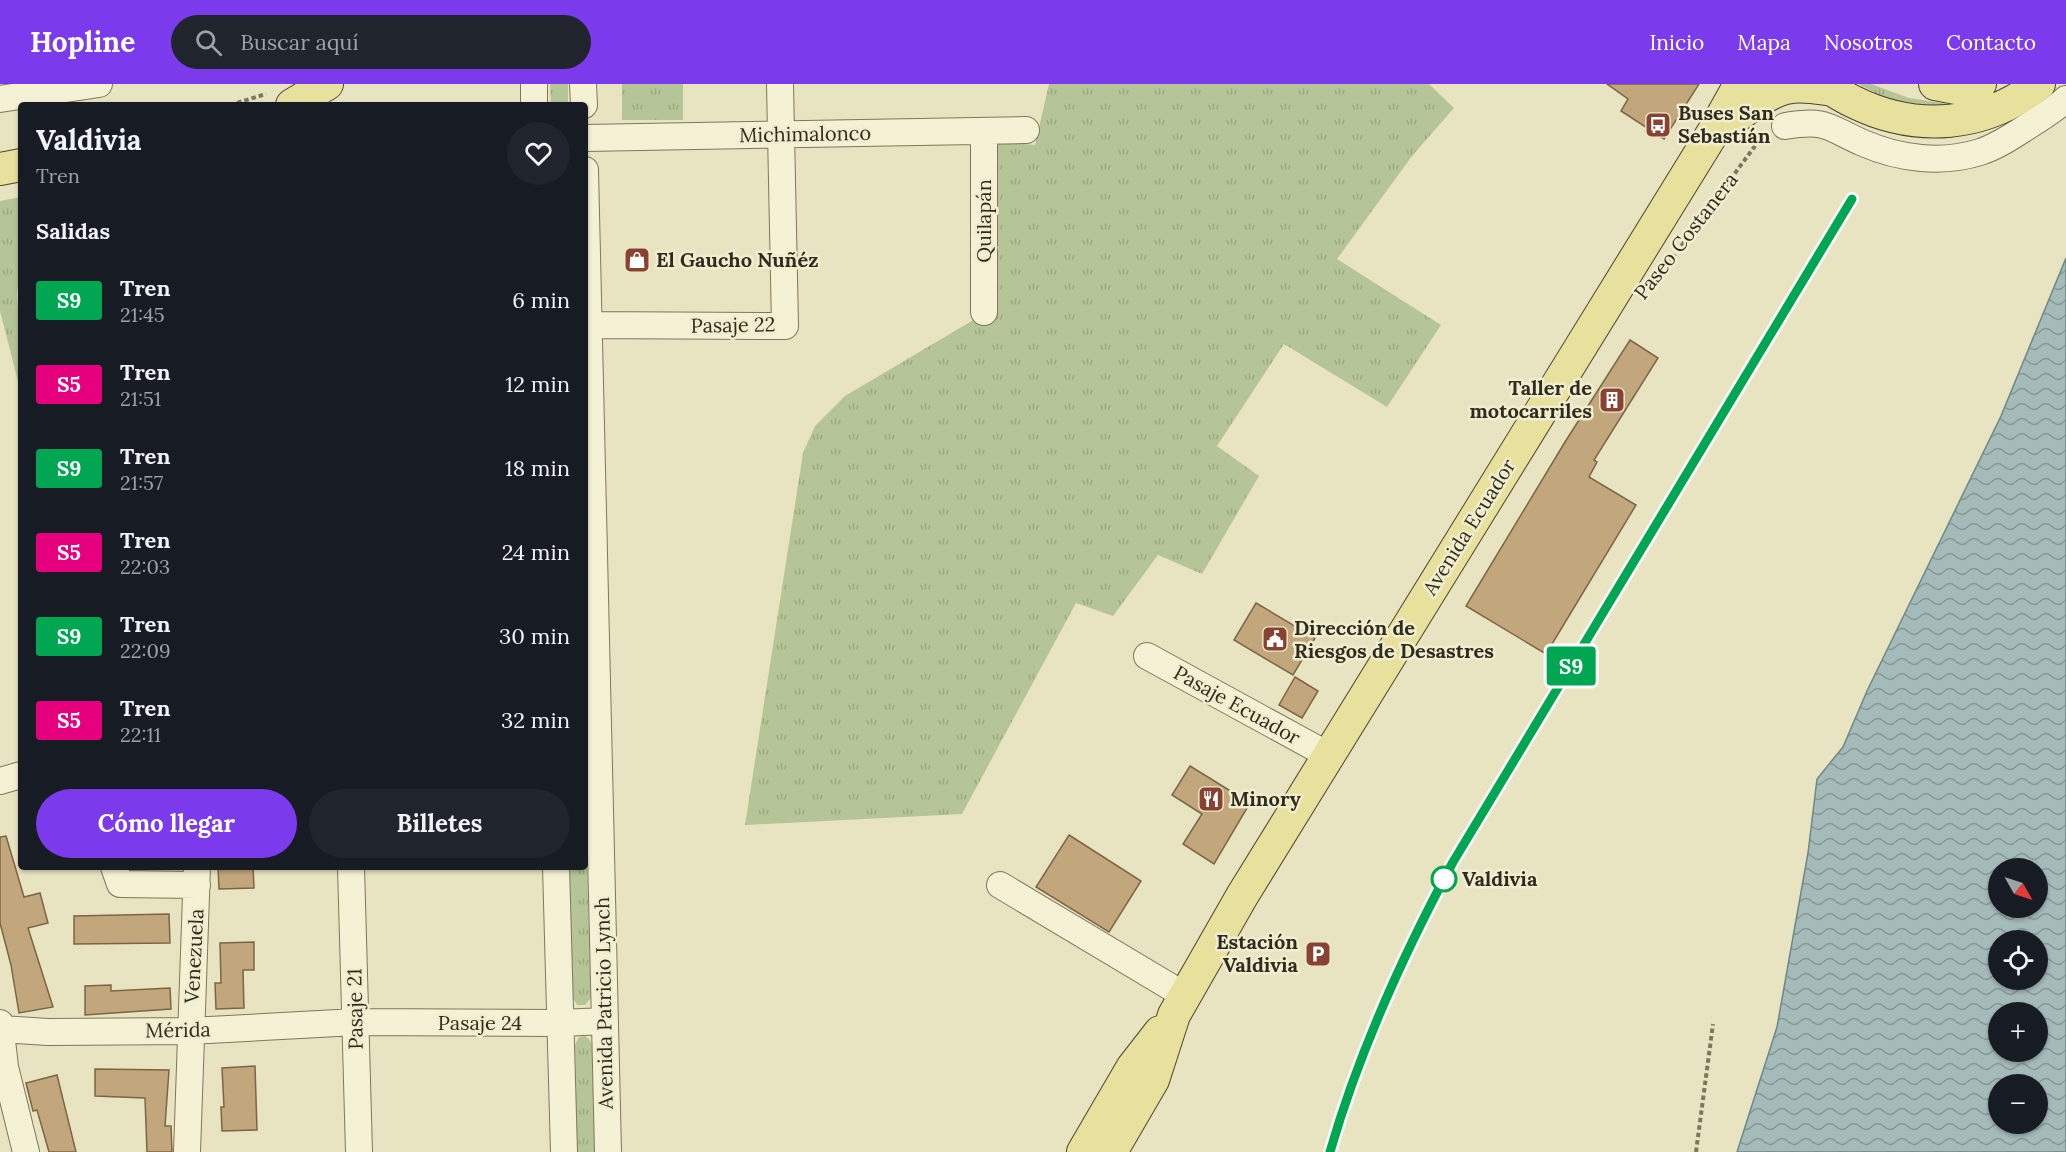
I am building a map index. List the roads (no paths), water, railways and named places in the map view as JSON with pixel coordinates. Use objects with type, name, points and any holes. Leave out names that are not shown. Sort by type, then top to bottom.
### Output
[{"type":"main road","name":"Avenida Ecuador","points":[[1083,1152],[1132,1068],[1179,1005],[1242,896],[1712,134],[1740,84]]},
{"type":"main road","points":[[1935,84],[1956,88],[1980,84]]},
{"type":"main road","points":[[1712,134],[1762,100],[1785,88],[1828,87],[1865,107],[1899,118],[1947,122],[1972,119],[1986,114],[2008,104],[2039,84]]},
{"type":"main road","points":[[281,99],[324,92]]},
{"type":"main road","points":[[0,169],[18,166]]},
{"type":"main road","name":"Avenida Ecuador","points":[[1111,1152],[1153,1080],[1179,1005]]},
{"type":"street","points":[[0,99],[99,84]]},
{"type":"street","points":[[534,84],[534,102]]},
{"type":"street","points":[[583,84],[584,102]]},
{"type":"street","name":"Pasaje 22","points":[[588,325],[785,326],[780,84]]},
{"type":"street","points":[[1785,126],[1818,123],[1887,151],[1913,157],[1954,158],[1982,151],[2006,140],[2066,99]]},
{"type":"street","name":"Michimalonco","points":[[588,138],[1026,130]]},
{"type":"street","name":"Quilapán","points":[[984,131],[984,312]]},
{"type":"street","name":"Avenida Patricio Lynch","points":[[588,412],[590,586],[608,1152]]},
{"type":"street","name":"Pasaje Ecuador","points":[[1147,656],[1328,755]]},
{"type":"street","points":[[0,781],[18,776]]},
{"type":"street","points":[[115,870],[120,884],[197,876]]},
{"type":"street","name":"Pasaje 21","points":[[351,870],[358,1152]]},
{"type":"street","points":[[556,870],[564,1152]]},
{"type":"street","name":"Venezuela","points":[[187,1152],[197,876]]},
{"type":"street","points":[[1000,885],[1179,1005]]},
{"type":"street","name":"Pasaje 24","points":[[356,1022],[560,1023],[605,1021]]},
{"type":"street","name":"Mérida","points":[[1,1026],[48,1032],[190,1031],[356,1022]]},
{"type":"street","points":[[1,1026],[5,1068],[26,1152]]},
{"type":"water","points":[[2066,258],[2066,1152],[1737,1152],[1777,1027],[1808,853],[1817,779],[1843,747],[1867,691],[2001,416]]},
{"type":"railway","points":[[1330,1152],[1354,1077],[1383,1004],[1453,862],[1852,199]]},
{"type":"train","name":"S9","points":[[1330,1152],[1346,1101],[1377,1019],[1394,979],[1453,862],[1852,199]]},
{"type":"place","name":"Buses San Sebastián","points":[[1658,125]]},
{"type":"place","name":"El Gaucho Nuñéz","points":[[637,260]]},
{"type":"place","name":"Taller de motocarriles","points":[[1612,400]]},
{"type":"place","name":"Dirección de Riesgos de Desastres","points":[[1275,639]]},
{"type":"place","name":"Minory","points":[[1211,799]]},
{"type":"place","name":"Valdivia","points":[[1444,879]]},
{"type":"place","name":"Estación Valdivia","points":[[1318,954]]}]
